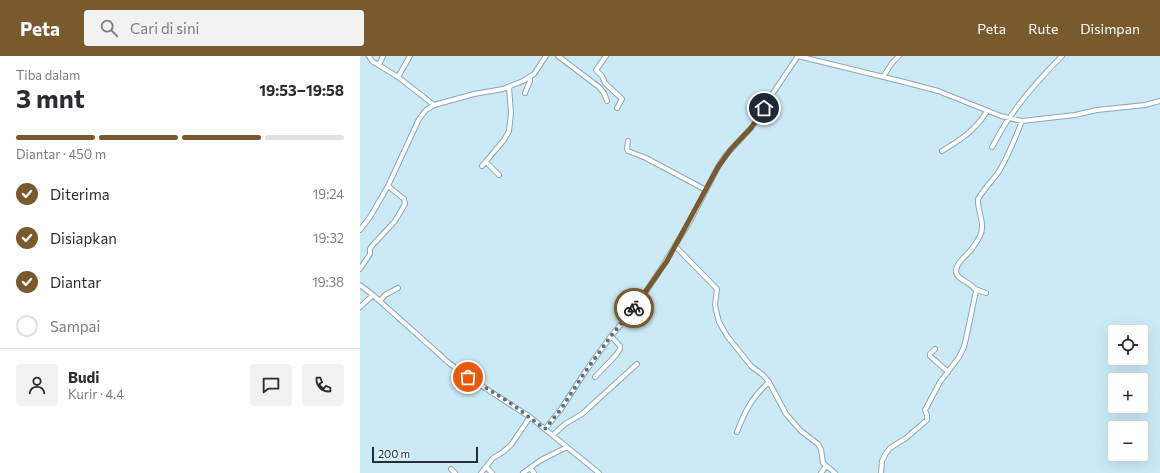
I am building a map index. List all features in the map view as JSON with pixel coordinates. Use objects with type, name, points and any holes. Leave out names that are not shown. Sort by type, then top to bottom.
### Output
[{"type":"street","points":[[369,56],[372,61],[398,77],[434,105]]},
{"type":"street","points":[[379,65],[383,56]]},
{"type":"street","points":[[398,77],[410,56]]},
{"type":"street","points":[[360,230],[370,217],[388,186],[419,119],[426,110],[434,105],[460,97],[509,87],[530,77],[538,70],[546,56]]},
{"type":"street","points":[[558,56],[599,87],[604,93],[607,101]]},
{"type":"street","points":[[606,56],[596,70],[602,76],[604,81],[622,99],[617,108]]},
{"type":"street","points":[[545,429],[561,409],[611,336],[635,308],[658,276],[726,154],[759,118],[769,99],[798,56],[938,92],[987,111],[1022,121],[1075,115],[1097,110],[1145,105],[1160,101]]},
{"type":"street","points":[[883,77],[892,63],[899,56]]},
{"type":"street","points":[[992,146],[1009,118],[1032,89],[1062,56]]},
{"type":"street","points":[[525,93],[530,77]]},
{"type":"street","points":[[482,166],[504,140],[509,131],[511,113],[509,87]]},
{"type":"street","points":[[942,151],[970,131],[987,111]]},
{"type":"street","points":[[986,292],[975,289],[960,278],[956,270],[982,232],[978,202],[979,197],[998,172],[1012,146],[1022,121]]},
{"type":"street","points":[[628,141],[628,150],[706,190]]},
{"type":"street","points":[[486,162],[499,175]]},
{"type":"street","points":[[360,269],[370,254],[371,247],[396,221],[405,204],[404,199],[388,186]]},
{"type":"street","points":[[675,246],[716,289],[715,305],[720,324],[727,336],[750,366],[763,375],[769,382],[786,414],[820,447],[823,462],[835,473]]},
{"type":"street","points":[[360,285],[449,363],[530,417],[599,473]]},
{"type":"street","points":[[380,301],[385,295],[398,288]]},
{"type":"street","points":[[881,473],[882,462],[890,448],[906,438],[927,420],[925,410],[926,407],[940,382],[959,357],[964,347],[976,293],[975,289]]},
{"type":"street","points":[[360,308],[373,295]]},
{"type":"street","points":[[595,377],[620,349],[620,346],[611,336]]},
{"type":"street","points":[[935,349],[930,356],[948,372]]},
{"type":"street","points":[[553,435],[565,424],[582,414],[637,364]]},
{"type":"street","points":[[737,432],[745,411],[757,394],[769,382]]},
{"type":"street","points":[[481,473],[493,458],[511,445],[530,417]]},
{"type":"street","points":[[524,473],[541,460],[568,447]]},
{"type":"street","points":[[821,473],[826,466]]},
{"type":"street","points":[[486,467],[492,473]]},
{"type":"street","points":[[530,468],[534,473]]},
{"type":"street","points":[[451,469],[455,473]]},
{"type":"way so far","points":[[468,377],[509,402],[545,429],[561,409],[611,336],[634,308]]},
{"type":"route","points":[[634,308],[658,276],[667,261],[726,154],[742,139],[759,118],[764,108]]}]
